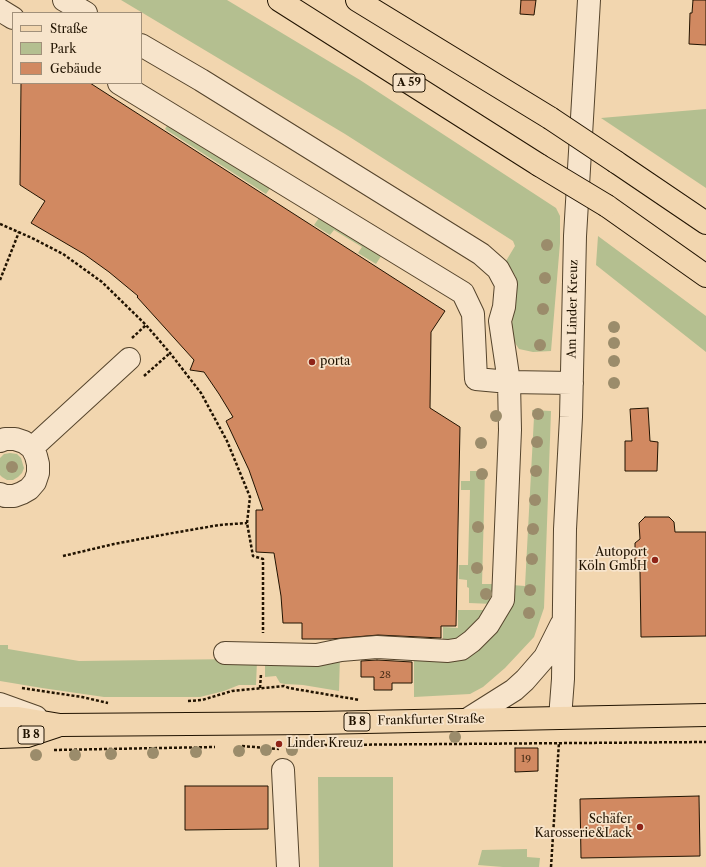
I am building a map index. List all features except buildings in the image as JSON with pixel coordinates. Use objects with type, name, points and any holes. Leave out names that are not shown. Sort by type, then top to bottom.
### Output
[{"type":"main road","name":"A 59","points":[[279,0],[539,165],[607,206],[706,276]]},
{"type":"main road","points":[[357,0],[550,118],[706,223]]},
{"type":"main road","name":"Frankfurter Straße","points":[[0,718],[18,718],[60,725],[317,723],[706,714]]},
{"type":"main road","name":"Frankfurter Straße","points":[[0,737],[27,736],[60,725]]},
{"type":"street","points":[[64,0],[84,12]]},
{"type":"street","name":"Am Linder Kreuz","points":[[560,718],[564,618],[565,525],[571,423],[575,236],[589,0]]},
{"type":"street","points":[[0,10],[12,17]]},
{"type":"street","points":[[142,46],[201,80],[481,254],[498,269],[506,284],[504,307],[500,320],[509,382],[510,430],[503,600],[488,625],[472,641],[461,649],[448,651],[377,647],[341,650],[317,655],[226,653]]},
{"type":"street","points":[[121,84],[464,293],[473,314],[476,379],[509,382],[572,383]]},
{"type":"street","points":[[32,448],[129,359]]},
{"type":"street","points":[[0,441],[5,439],[15,439],[24,442],[32,448],[38,464],[38,473],[35,482],[29,489],[14,496],[5,496],[0,494]]},
{"type":"street","name":"Am Linder Kreuz","points":[[468,719],[514,690],[526,680],[545,657],[564,618]]},
{"type":"street","points":[[0,704],[60,725]]},
{"type":"street","points":[[283,770],[288,867]]},
{"type":"path","points":[[0,224],[63,254],[102,282],[146,325],[170,353],[201,394],[227,441],[250,497],[247,523],[253,556],[263,559],[263,653],[260,688]]},
{"type":"path","points":[[0,280],[19,232]]},
{"type":"path","points":[[138,381],[170,353]]},
{"type":"path","points":[[63,556],[167,534],[219,525],[247,523]]},
{"type":"path","points":[[186,702],[202,700],[232,691],[284,686],[361,700]]},
{"type":"path","points":[[21,688],[82,697],[115,704]]},
{"type":"path","points":[[321,745],[706,742]]},
{"type":"path","points":[[551,867],[559,743]]},
{"type":"path","points":[[240,746],[283,749],[314,745]]},
{"type":"path","points":[[46,750],[216,746]]},
{"type":"green space","points":[[121,0],[227,0],[360,80],[556,208],[560,216],[560,243],[551,351],[533,352],[519,349],[511,337],[516,277],[506,261],[515,246],[513,241],[345,134]]},
{"type":"green space","points":[[706,109],[706,188],[601,118]]},
{"type":"green space","points":[[170,121],[273,184],[266,194],[165,129]]},
{"type":"green space","points":[[321,215],[383,253],[376,264],[358,253],[362,247],[334,230],[330,235],[314,225]]},
{"type":"green space","points":[[598,236],[706,316],[706,352],[596,265]]},
{"type":"green space","points":[[532,410],[551,411],[544,608],[534,637],[505,668],[483,687],[470,694],[414,697],[414,656],[456,656],[512,585],[525,586],[534,417]]},
{"type":"green space","points":[[4,454],[17,454],[21,458],[24,468],[18,477],[13,480],[7,480],[0,475],[0,458]]},
{"type":"green space","points":[[470,471],[485,471],[482,584],[493,584],[493,604],[469,603],[469,588],[467,587],[467,580],[459,579],[459,565],[468,565],[470,490],[461,490],[461,481],[470,481]]},
{"type":"green space","points":[[458,610],[492,610],[460,643],[443,645],[443,627],[458,628]]},
{"type":"green space","points":[[0,645],[8,645],[8,649],[79,661],[236,659],[257,661],[256,685],[239,685],[224,691],[200,697],[104,697],[42,688],[0,681]]},
{"type":"green space","points":[[340,655],[339,691],[303,685],[285,684],[280,683],[276,676],[265,677],[265,661]]},
{"type":"green space","points":[[318,777],[393,777],[393,867],[319,867]]},
{"type":"green space","points":[[527,849],[527,857],[540,858],[539,867],[478,865],[482,850]]},
{"type":"place","name":"porta","points":[[312,362]]},
{"type":"place","name":"Autoport Köln GmbH","points":[[655,560]]},
{"type":"place","name":"Linder Kreuz","points":[[279,744]]},
{"type":"place","name":"Schäfer Karosserie&Lack","points":[[640,827]]}]
